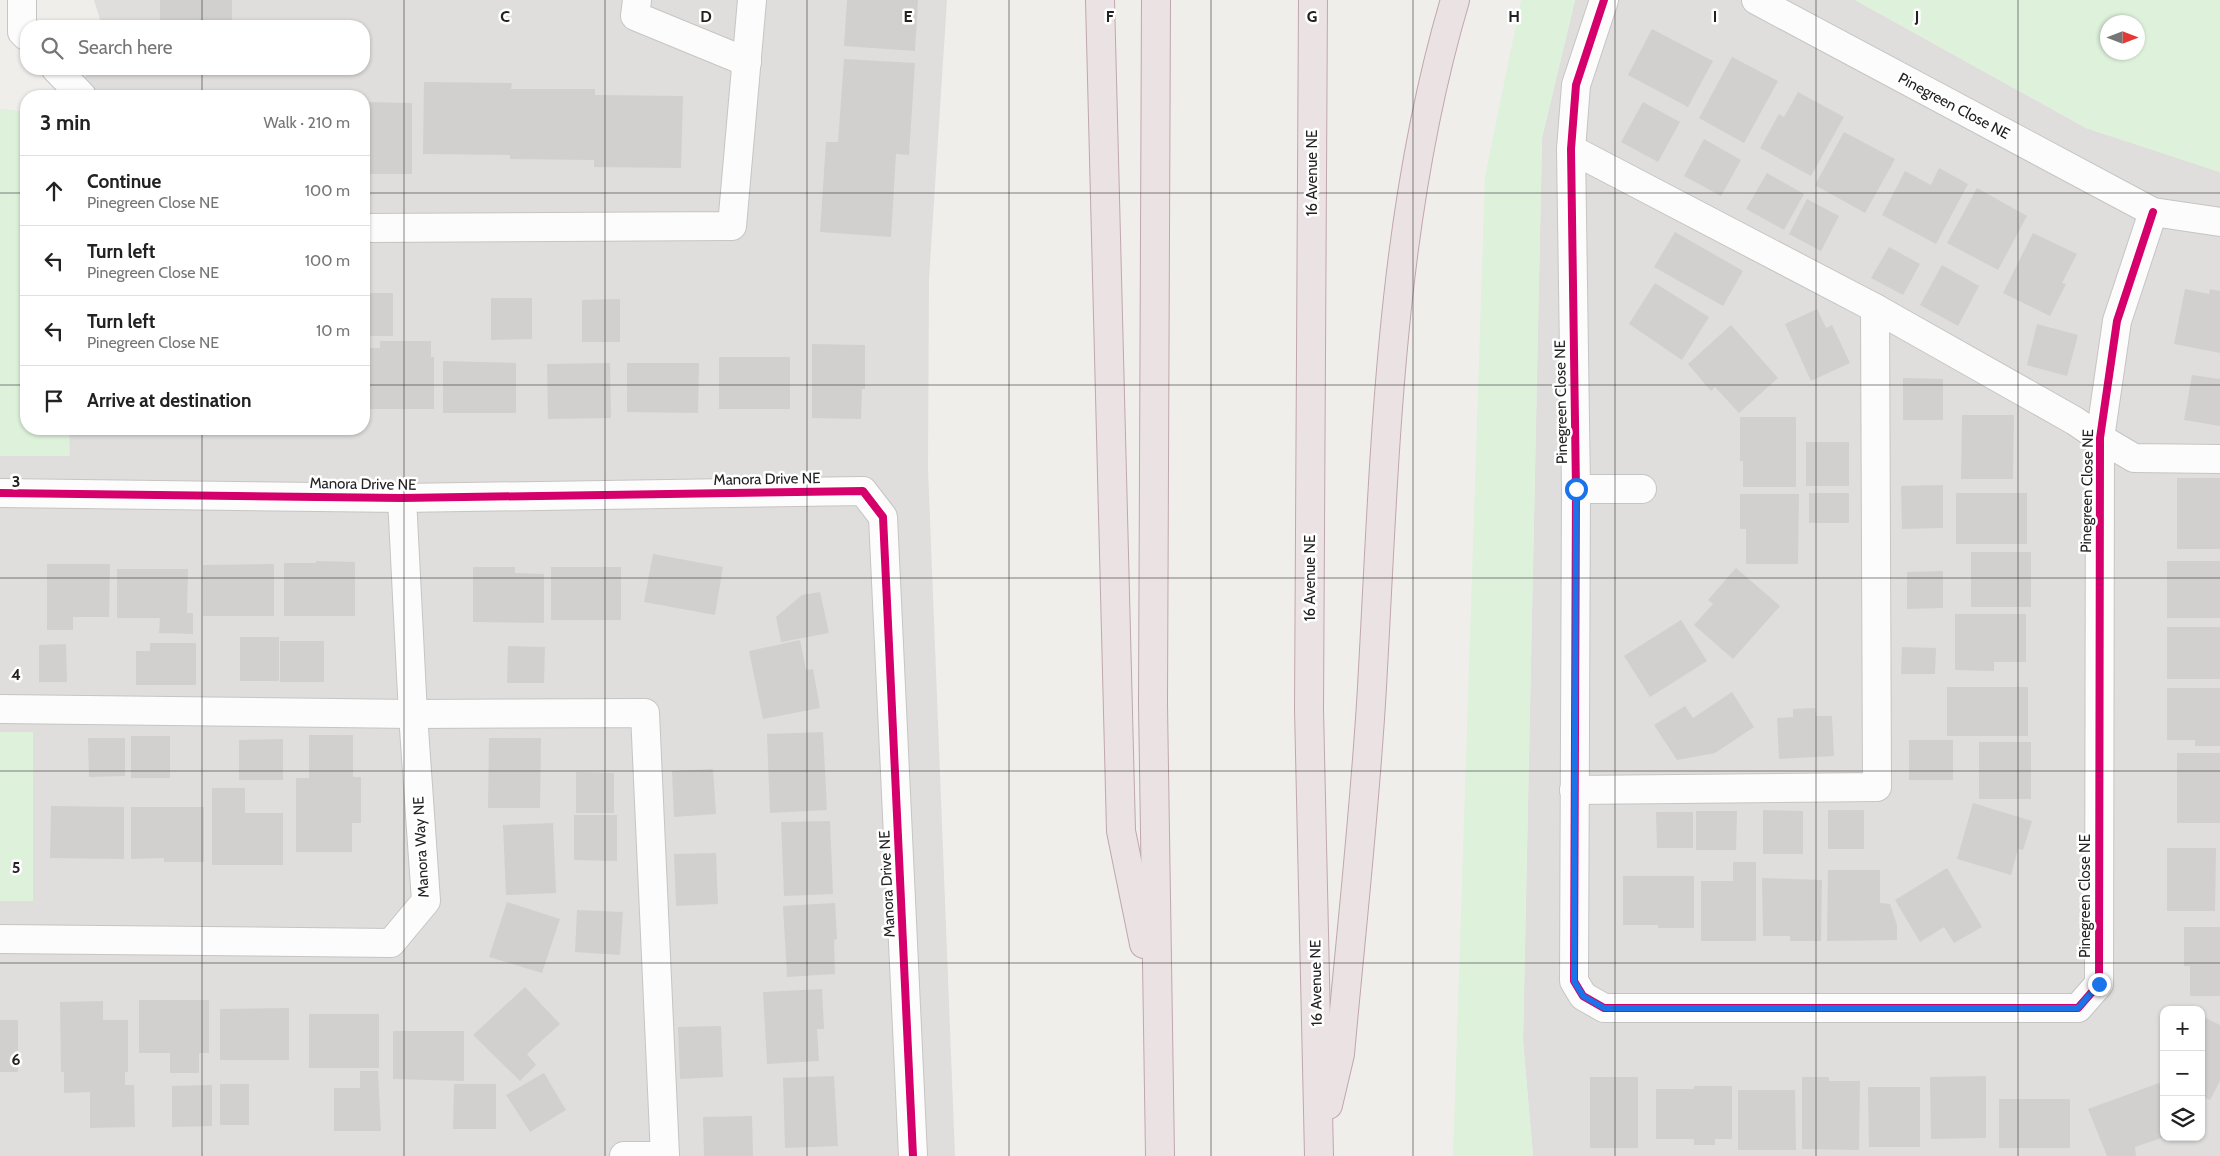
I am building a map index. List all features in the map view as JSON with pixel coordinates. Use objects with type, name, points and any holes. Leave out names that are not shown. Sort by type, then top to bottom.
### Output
[{"type":"highway","points":[[1100,0],[1121,831],[1156,1009]]},
{"type":"highway","points":[[1156,0],[1153,704],[1156,1009],[1160,1156]]},
{"type":"highway","name":"16 Avenue NE","points":[[1313,0],[1309,709],[1319,1150]]},
{"type":"highway","points":[[1319,1150],[1340,1054],[1371,702],[1384,462],[1401,265],[1412,186],[1426,116],[1442,43],[1455,0]]},
{"type":"street","points":[[22,0],[23,20]]},
{"type":"street","points":[[637,0],[635,16],[746,62]]},
{"type":"street","points":[[370,228],[732,226],[752,0]]},
{"type":"street","name":"Pinegreen Close NE","points":[[1604,0],[1576,86],[1571,149],[1576,489],[1574,981],[1583,996],[1604,1008],[2078,1008],[2099,984],[2100,438],[2117,321],[2153,212]]},
{"type":"street","name":"Pinegreen Close NE","points":[[1756,0],[2153,212],[2220,222]]},
{"type":"street","points":[[62,75],[76,90]]},
{"type":"street","points":[[1571,149],[1875,308],[2075,421],[2134,458],[2220,459]]},
{"type":"street","points":[[1574,790],[1877,787],[1875,308]]},
{"type":"street","points":[[1576,489],[1642,489]]},
{"type":"street","name":"Manora Drive NE","points":[[0,493],[402,498],[863,492],[883,517],[914,1156]]},
{"type":"street","name":"Manora Way NE","points":[[0,939],[391,943],[426,901],[413,714],[402,498]]},
{"type":"street","points":[[0,709],[413,714],[645,713],[664,1156],[624,1156]]},
{"type":"shaded area","points":[[94,0],[947,0],[929,279],[928,468],[955,1156],[0,1156],[0,109],[20,111],[20,435],[370,435],[370,90],[74,90],[87,75],[370,75],[370,20],[100,20]]},
{"type":"shaded area","points":[[1575,0],[1855,0],[2086,128],[2220,172],[2220,1156],[1533,1156],[1523,1041],[1542,138]]},
{"type":"green space","points":[[1521,0],[1575,0],[1542,138],[1523,1041],[1533,1156],[1453,1156],[1485,177]]},
{"type":"green space","points":[[1855,0],[2220,0],[2220,172],[2086,128]]},
{"type":"green space","points":[[0,109],[20,111],[20,435],[69,435],[70,456],[0,456]]},
{"type":"green space","points":[[0,732],[33,732],[33,901],[0,901]]},
{"type":"building","points":[[160,0],[232,0],[232,20],[160,20]]},
{"type":"building","points":[[847,0],[918,0],[915,51],[844,46]]},
{"type":"building","points":[[1652,29],[1713,61],[1688,107],[1628,75]]},
{"type":"building","points":[[1732,57],[1778,81],[1744,143],[1699,118]]},
{"type":"building","points":[[844,59],[915,63],[909,155],[896,154],[891,237],[820,232],[826,142],[838,142]]},
{"type":"building","points":[[424,82],[512,83],[511,89],[595,89],[595,95],[683,96],[681,168],[594,167],[594,160],[510,159],[510,155],[423,154]]},
{"type":"building","points":[[1798,92],[1844,117],[1811,176],[1760,148],[1779,114],[1784,117]]},
{"type":"building","points":[[370,102],[412,103],[412,174],[370,174]]},
{"type":"building","points":[[1643,102],[1680,122],[1658,162],[1621,142]]},
{"type":"building","points":[[1844,132],[1895,159],[1865,213],[1815,185]]},
{"type":"building","points":[[1704,139],[1741,160],[1721,196],[1684,176]]},
{"type":"building","points":[[1939,168],[1968,184],[1936,244],[1882,215],[1905,171],[1931,185]]},
{"type":"building","points":[[1767,173],[1804,194],[1784,230],[1746,209]]},
{"type":"building","points":[[1977,188],[2027,216],[1998,270],[1947,243]]},
{"type":"building","points":[[1807,199],[1839,216],[1821,251],[1789,234]]},
{"type":"building","points":[[1675,232],[1743,271],[1723,306],[1654,267]]},
{"type":"building","points":[[2033,233],[2077,254],[2062,283],[2066,284],[2050,316],[2003,293]]},
{"type":"building","points":[[1889,247],[1920,264],[1903,295],[1871,278]]},
{"type":"building","points":[[1942,265],[1979,286],[1958,326],[1920,305]]},
{"type":"building","points":[[1655,283],[1709,317],[1682,360],[1629,324]]},
{"type":"building","points":[[2185,289],[2209,294],[2210,289],[2220,291],[2220,353],[2174,344]]},
{"type":"building","points":[[370,293],[393,293],[393,336],[370,336]]},
{"type":"building","points":[[491,298],[532,298],[532,339],[491,340]]},
{"type":"building","points":[[620,299],[620,342],[582,342],[582,300]]},
{"type":"building","points":[[1817,309],[1826,328],[1832,325],[1850,363],[1811,381],[1785,324]]},
{"type":"building","points":[[2037,324],[2078,335],[2067,376],[2027,365]]},
{"type":"building","points":[[1731,325],[1778,378],[1739,413],[1715,387],[1711,391],[1688,364]]},
{"type":"building","points":[[380,341],[431,341],[431,357],[434,357],[434,409],[370,409],[370,348],[380,348]]},
{"type":"building","points":[[812,344],[865,345],[865,389],[862,389],[861,419],[812,418]]},
{"type":"building","points":[[719,357],[790,357],[790,409],[719,409]]},
{"type":"building","points":[[443,361],[516,363],[516,413],[443,413]]},
{"type":"building","points":[[610,363],[611,418],[548,419],[547,364]]},
{"type":"building","points":[[627,363],[699,363],[698,413],[627,412]]},
{"type":"building","points":[[2192,375],[2220,379],[2220,426],[2184,420]]},
{"type":"building","points":[[1903,378],[1943,379],[1943,420],[1903,420]]},
{"type":"building","points":[[1962,415],[2014,415],[2013,479],[1961,479]]},
{"type":"building","points":[[1740,417],[1796,417],[1796,487],[1743,487],[1743,461],[1740,461]]},
{"type":"building","points":[[1806,442],[1849,442],[1849,486],[1806,486]]},
{"type":"building","points":[[2177,478],[2220,478],[2220,549],[2177,549]]},
{"type":"building","points":[[1943,485],[1943,528],[1902,529],[1901,486]]},
{"type":"building","points":[[1809,493],[1849,493],[1849,523],[1809,523]]},
{"type":"building","points":[[1956,493],[2027,493],[2027,544],[1956,544]]},
{"type":"building","points":[[1740,494],[1799,494],[1798,564],[1746,564],[1746,529],[1740,529]]},
{"type":"building","points":[[1971,552],[2031,552],[2031,607],[1971,607]]},
{"type":"building","points":[[653,554],[723,567],[715,615],[644,602]]},
{"type":"building","points":[[316,561],[355,562],[355,616],[284,616],[284,563],[316,563]]},
{"type":"building","points":[[2167,561],[2220,561],[2220,618],[2167,618]]},
{"type":"building","points":[[47,564],[110,564],[109,617],[73,617],[73,630],[47,630]]},
{"type":"building","points":[[274,564],[274,616],[203,616],[203,565]]},
{"type":"building","points":[[473,567],[515,567],[515,573],[544,574],[544,623],[473,622]]},
{"type":"building","points":[[551,567],[621,567],[621,620],[551,620]]},
{"type":"building","points":[[1736,568],[1780,606],[1733,659],[1694,625],[1713,604],[1708,600]]},
{"type":"building","points":[[117,569],[188,569],[187,613],[193,613],[193,634],[159,633],[160,618],[117,618]]},
{"type":"building","points":[[1943,571],[1943,608],[1907,609],[1907,572]]},
{"type":"building","points":[[820,592],[829,633],[781,642],[776,617],[802,595]]},
{"type":"building","points":[[1955,614],[2026,614],[2026,662],[1994,662],[1994,671],[1955,670]]},
{"type":"building","points":[[1681,620],[1707,661],[1650,697],[1624,656]]},
{"type":"building","points":[[2167,627],[2220,627],[2220,679],[2167,679]]},
{"type":"building","points":[[240,637],[279,637],[279,681],[240,681]]},
{"type":"building","points":[[800,640],[806,670],[813,669],[820,708],[763,719],[749,651]]},
{"type":"building","points":[[280,641],[324,641],[324,682],[280,682]]},
{"type":"building","points":[[150,643],[196,643],[196,685],[136,685],[136,651],[150,651]]},
{"type":"building","points":[[66,644],[67,682],[39,682],[39,645]]},
{"type":"building","points":[[508,646],[545,647],[544,683],[507,683]]},
{"type":"building","points":[[1902,647],[1936,648],[1935,674],[1901,674]]},
{"type":"building","points":[[1947,687],[2028,687],[2028,736],[1947,736]]},
{"type":"building","points":[[2167,688],[2220,688],[2220,746],[2195,746],[2195,740],[2167,740]]},
{"type":"building","points":[[1732,692],[1754,727],[1715,753],[1677,760],[1654,725],[1685,706],[1693,718]]},
{"type":"building","points":[[1815,708],[1816,716],[1832,716],[1834,756],[1779,759],[1777,718],[1793,717],[1793,709]]},
{"type":"building","points":[[823,732],[827,810],[770,813],[767,734]]},
{"type":"building","points":[[309,735],[353,735],[353,777],[361,777],[361,823],[352,823],[352,852],[296,852],[296,778],[309,778]]},
{"type":"building","points":[[131,736],[170,736],[170,778],[131,778]]},
{"type":"building","points":[[88,738],[125,738],[125,776],[89,777]]},
{"type":"building","points":[[489,738],[541,738],[540,808],[488,808]]},
{"type":"building","points":[[283,739],[283,780],[239,780],[239,740]]},
{"type":"building","points":[[1909,740],[1953,740],[1953,780],[1909,780]]},
{"type":"building","points":[[1979,742],[2031,742],[2031,799],[1979,799]]},
{"type":"building","points":[[2177,753],[2220,753],[2220,823],[2177,823]]},
{"type":"building","points":[[713,769],[716,814],[674,817],[672,771]]},
{"type":"building","points":[[576,772],[614,773],[614,813],[576,813]]},
{"type":"building","points":[[212,788],[245,788],[245,813],[283,813],[283,865],[212,865]]},
{"type":"building","points":[[1973,803],[2032,821],[2023,850],[2018,849],[2011,875],[1957,859]]},
{"type":"building","points":[[51,806],[124,807],[124,859],[50,858]]},
{"type":"building","points":[[131,807],[204,807],[204,862],[164,862],[164,858],[131,859]]},
{"type":"building","points":[[1763,810],[1803,811],[1803,854],[1763,854]]},
{"type":"building","points":[[1828,810],[1864,810],[1864,849],[1828,849]]},
{"type":"building","points":[[1696,811],[1737,811],[1736,850],[1696,850]]},
{"type":"building","points":[[1656,812],[1693,812],[1693,848],[1657,848]]},
{"type":"building","points":[[574,815],[617,815],[617,861],[574,860]]},
{"type":"building","points":[[830,821],[833,894],[784,896],[781,822]]},
{"type":"building","points":[[553,823],[556,893],[506,895],[503,825]]},
{"type":"building","points":[[2167,848],[2216,848],[2215,911],[2167,911]]},
{"type":"building","points":[[716,853],[718,904],[676,906],[674,854]]},
{"type":"building","points":[[1733,862],[1756,862],[1756,941],[1701,941],[1701,881],[1733,881]]},
{"type":"building","points":[[1947,868],[1982,927],[1954,943],[1944,927],[1920,942],[1895,900]]},
{"type":"building","points":[[1828,870],[1880,870],[1880,903],[1890,904],[1897,925],[1897,940],[1827,941]]},
{"type":"building","points":[[1623,876],[1694,876],[1694,928],[1658,928],[1658,925],[1623,925]]},
{"type":"building","points":[[1762,878],[1822,880],[1821,941],[1790,941],[1790,936],[1763,936]]},
{"type":"building","points":[[507,902],[560,919],[542,973],[489,957]]},
{"type":"building","points":[[835,903],[837,939],[834,940],[835,974],[787,977],[783,906]]},
{"type":"building","points":[[577,910],[623,912],[620,955],[575,952]]},
{"type":"building","points":[[2184,927],[2220,927],[2220,996],[2190,996],[2190,966],[2184,966]]},
{"type":"building","points":[[525,987],[560,1024],[527,1054],[536,1065],[520,1081],[473,1035]]},
{"type":"building","points":[[822,989],[824,1029],[817,1029],[819,1061],[767,1064],[763,992]]},
{"type":"building","points":[[139,1000],[209,1000],[209,1053],[199,1053],[199,1073],[170,1073],[170,1053],[139,1053]]},
{"type":"building","points":[[103,1001],[103,1020],[128,1020],[128,1072],[125,1072],[125,1085],[134,1085],[135,1127],[90,1128],[90,1092],[64,1093],[64,1072],[61,1072],[60,1002]]},
{"type":"building","points":[[289,1008],[289,1060],[220,1060],[220,1009]]},
{"type":"building","points":[[309,1014],[379,1014],[379,1068],[309,1068]]},
{"type":"building","points":[[2205,1018],[2220,1025],[2220,1081],[2210,1100],[2205,1098]]},
{"type":"building","points":[[0,1020],[18,1020],[18,1072],[0,1072]]},
{"type":"building","points":[[721,1026],[723,1077],[680,1079],[678,1027]]},
{"type":"building","points":[[393,1031],[464,1031],[464,1081],[393,1079]]},
{"type":"building","points":[[360,1071],[378,1071],[381,1131],[334,1131],[334,1088],[360,1088]]},
{"type":"building","points":[[544,1073],[566,1110],[530,1132],[506,1095]]},
{"type":"building","points":[[834,1076],[838,1146],[785,1148],[783,1078]]},
{"type":"building","points":[[1986,1076],[1986,1138],[1931,1139],[1930,1077]]},
{"type":"building","points":[[1590,1077],[1638,1077],[1638,1148],[1590,1148]]},
{"type":"building","points":[[1802,1077],[1829,1077],[1829,1081],[1860,1081],[1859,1150],[1802,1149]]},
{"type":"building","points":[[2159,1083],[2160,1138],[2135,1147],[2136,1156],[2107,1156],[2088,1109]]},
{"type":"building","points":[[220,1084],[249,1084],[249,1125],[220,1125]]},
{"type":"building","points":[[454,1084],[496,1084],[496,1129],[453,1129]]},
{"type":"building","points":[[212,1085],[212,1126],[172,1127],[172,1086]]},
{"type":"building","points":[[1694,1086],[1732,1086],[1732,1139],[1715,1139],[1715,1145],[1694,1145],[1694,1139],[1656,1139],[1656,1089],[1694,1089]]},
{"type":"building","points":[[1868,1087],[1920,1087],[1920,1147],[1869,1147]]},
{"type":"building","points":[[1738,1090],[1795,1090],[1796,1150],[1738,1150]]},
{"type":"building","points":[[1999,1099],[2070,1099],[2070,1148],[1999,1148]]},
{"type":"building","points":[[752,1116],[753,1156],[704,1156],[703,1117]]},
{"type":"cycle path","points":[[1604,0],[1576,85],[1571,149],[1576,489],[1574,981],[1583,996],[1604,1008],[2078,1008],[2099,984],[2100,438],[2117,321],[2153,212]]},
{"type":"cycle path","points":[[0,493],[402,498],[863,491],[883,517],[913,1156]]},
{"type":"route","points":[[1576,489],[1574,981],[1583,996],[1604,1008],[2078,1008],[2099,984]]}]
